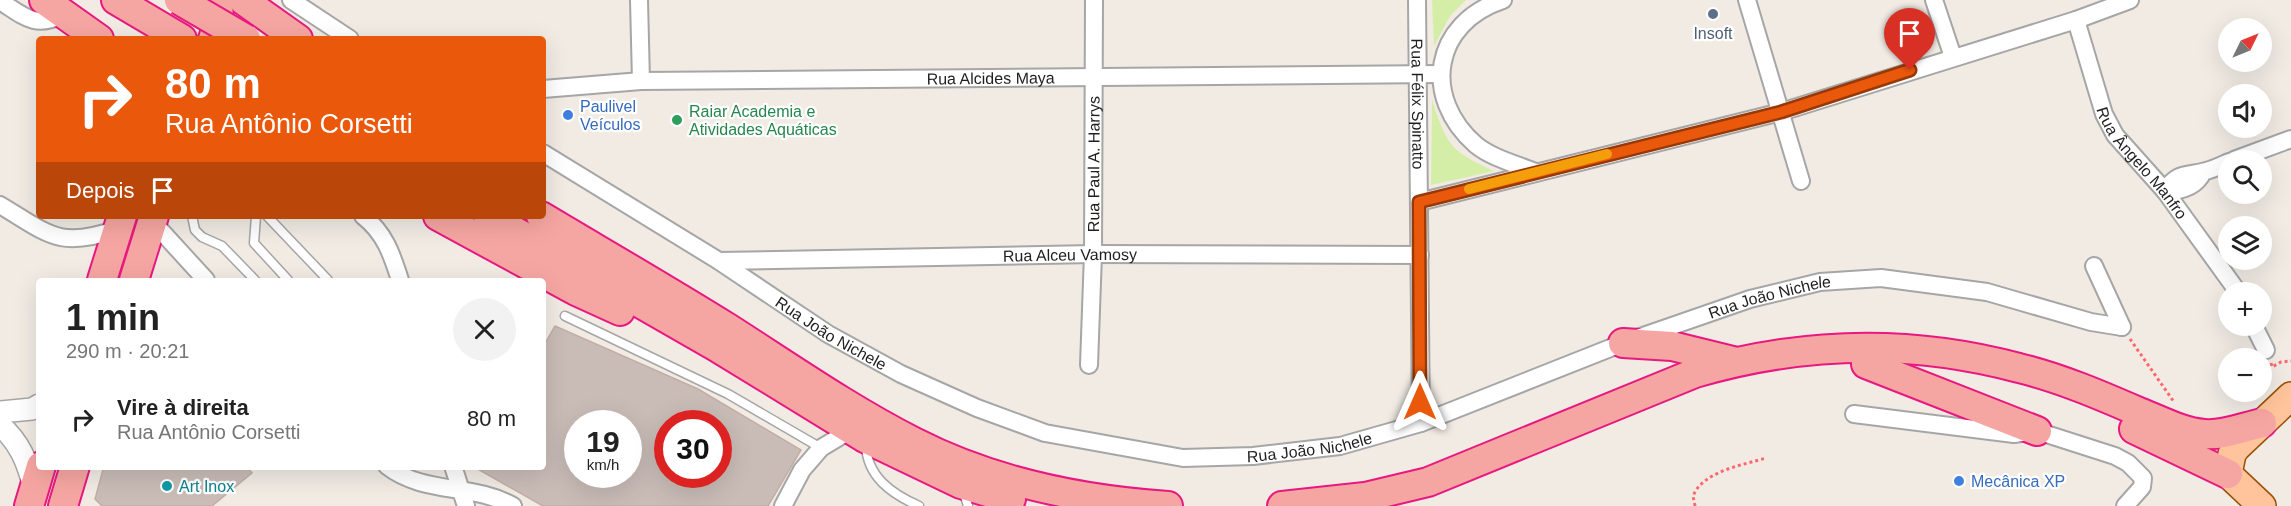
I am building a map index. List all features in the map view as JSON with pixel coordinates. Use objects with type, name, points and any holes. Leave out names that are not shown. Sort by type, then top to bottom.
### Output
[{"type":"highway","points":[[100,0],[99,14],[105,36]]},
{"type":"highway","points":[[116,0],[177,36]]},
{"type":"highway","points":[[179,0],[241,36]]},
{"type":"highway","points":[[214,36],[219,21],[218,0]]},
{"type":"highway","points":[[243,0],[293,36]]},
{"type":"highway","points":[[54,8],[95,36]]},
{"type":"highway","points":[[546,199],[610,236],[675,282],[721,337]]},
{"type":"highway","points":[[135,278],[153,219]]},
{"type":"highway","points":[[444,219],[576,291],[635,317],[721,337]]},
{"type":"highway","points":[[494,219],[838,399],[905,437],[977,468],[1020,482],[1113,502],[1167,506]]},
{"type":"highway","points":[[545,219],[721,337],[858,434],[963,500],[1040,506]]},
{"type":"highway","points":[[103,278],[120,222]]},
{"type":"highway","points":[[1623,343],[1672,346],[1735,361]]},
{"type":"highway","points":[[1282,506],[1365,497],[1428,482],[1651,389],[1735,361],[1813,349],[1859,346],[1908,348],[1962,355],[2020,368],[2079,387],[2191,431],[2205,434],[2221,433],[2262,423]]},
{"type":"highway","points":[[1406,506],[1442,495],[1659,403],[1703,387],[1760,372],[1820,361],[1913,365],[1962,371],[2017,383],[2074,401],[2228,474]]},
{"type":"highway","points":[[1866,364],[2037,431]]},
{"type":"highway","points":[[63,506],[74,470]]},
{"type":"main road","points":[[2262,506],[2228,474],[2232,454],[2291,396]]},
{"type":"street","points":[[291,0],[345,36]]},
{"type":"street","points":[[639,0],[641,81]]},
{"type":"street","name":"Rua Paul A. Harrys","points":[[1089,365],[1093,254],[1094,0]]},
{"type":"street","name":"Rua Félix Spinatto","points":[[1417,0],[1420,423]]},
{"type":"street","points":[[1503,0],[1472,16],[1453,35],[1442,56],[1440,74],[1444,97],[1456,123],[1477,145],[1535,172]]},
{"type":"street","points":[[1747,0],[1801,181]]},
{"type":"street","points":[[1934,0],[1953,57]]},
{"type":"street","points":[[1419,202],[1781,112],[2076,20],[2130,0]]},
{"type":"street","points":[[0,1],[28,19],[41,22],[54,8]]},
{"type":"street","name":"Rua Ângelo Manfro","points":[[2076,20],[2115,135],[2165,191],[2231,282]]},
{"type":"street","name":"Rua Alcides Maya","points":[[546,90],[641,81],[1440,74]]},
{"type":"street","points":[[2261,150],[2291,139]]},
{"type":"street","name":"Rua João Nichele","points":[[546,155],[719,261],[828,334],[901,375],[977,408],[1045,433],[1183,458],[1253,456],[1340,446],[1420,423],[1623,343],[1750,299],[1820,282],[1881,278],[1987,292],[2091,322],[2122,327]]},
{"type":"street","points":[[2165,191],[2184,174],[2194,171],[2203,172],[2218,166]]},
{"type":"street","points":[[0,205],[57,238],[72,240],[120,222]]},
{"type":"street","points":[[154,219],[204,278]]},
{"type":"street","points":[[366,219],[381,233],[391,250],[399,278]]},
{"type":"street","name":"Rua Alceu Vamosy","points":[[719,261],[1093,254],[1420,255]]},
{"type":"street","points":[[2094,266],[2122,327]]},
{"type":"street","points":[[0,412],[36,407]]},
{"type":"street","points":[[1854,414],[2013,434],[2037,431],[2128,463],[2143,478],[2142,487],[2125,506]]},
{"type":"street","points":[[0,425],[17,442],[28,462],[35,487]]},
{"type":"street","points":[[783,506],[802,470],[821,448],[858,434]]},
{"type":"street","points":[[392,470],[417,483],[485,493],[510,505]]},
{"type":"street","points":[[454,470],[466,506]]},
{"type":"lane","points":[[193,219],[195,230],[202,237],[222,246],[253,278]]},
{"type":"lane","points":[[256,219],[254,243],[286,278]]},
{"type":"lane","points":[[270,219],[326,278]]},
{"type":"lane","points":[[565,316],[728,394],[821,448]]},
{"type":"lane","points":[[858,434],[866,458],[877,477],[895,495],[920,506]]},
{"type":"path","points":[[2122,327],[2154,376]]},
{"type":"path","points":[[1695,506],[1693,496],[1700,484],[1724,471],[1766,458]]},
{"type":"green space","points":[[1432,0],[1466,0],[1450,16],[1434,46]]},
{"type":"green space","points":[[1432,100],[1442,127],[1452,145],[1468,158],[1494,171],[1431,185]]},
{"type":"building","points":[[555,326],[698,389],[801,450],[768,506],[543,506],[479,470],[546,470],[546,342]]},
{"type":"building","name":"Art Inox","points":[[103,470],[249,470],[252,473],[212,506],[102,506],[95,499]]},
{"type":"slow traffic","points":[[1469,189],[1607,154]]},
{"type":"place","name":"Insoft","points":[[1713,14]]},
{"type":"place","name":"Paulivel Veículos","points":[[568,115]]},
{"type":"place","name":"Raiar Academia e Atividades Aquáticas","points":[[677,120]]},
{"type":"place","name":"Mecânica XP","points":[[1959,481]]},
{"type":"place","name":"Art Inox","points":[[167,486]]},
{"type":"route","points":[[1420,402],[1419,202],[1781,112],[1910,70]]}]
